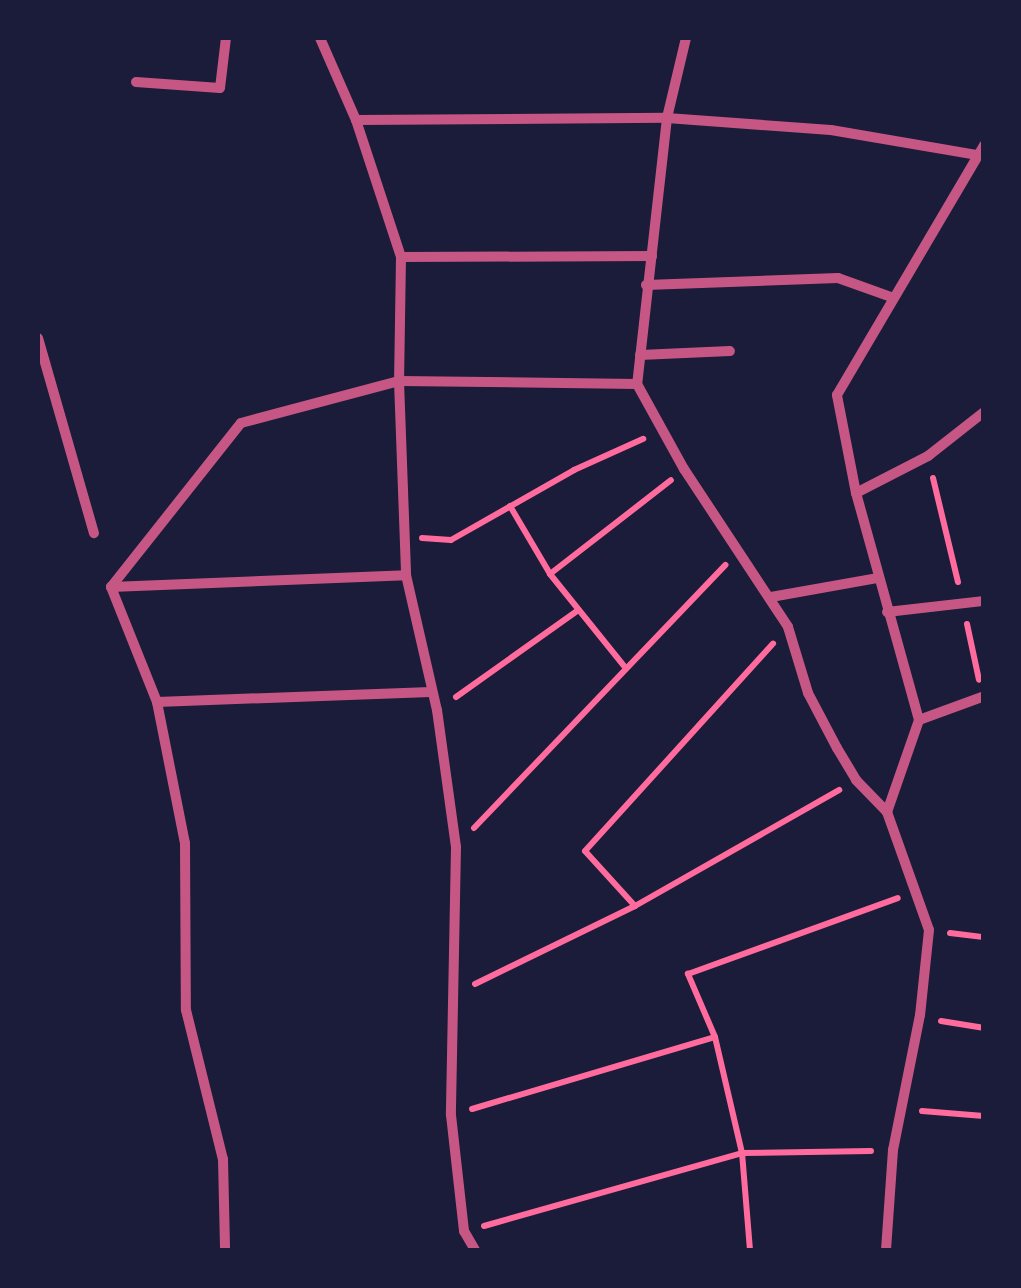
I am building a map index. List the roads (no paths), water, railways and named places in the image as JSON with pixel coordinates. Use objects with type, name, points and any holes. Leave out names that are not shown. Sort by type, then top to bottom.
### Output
[{"type":"street","points":[[136,82],[220,88],[226,38]]},
{"type":"street","points":[[320,38],[356,120],[401,257],[398,382],[406,575],[437,710],[456,847],[451,1115],[464,1231],[475,1250]]},
{"type":"street","points":[[686,38],[667,118],[638,384],[684,470],[788,627],[808,693],[856,780],[888,812],[929,930],[920,1015],[893,1150],[886,1250]]},
{"type":"street","points":[[356,120],[667,118],[831,130],[981,150],[836,395],[856,493],[919,720],[888,812]]},
{"type":"street","points":[[401,257],[652,256]]},
{"type":"street","points":[[646,285],[838,278],[894,298]]},
{"type":"street","points":[[38,338],[94,534]]},
{"type":"street","points":[[640,354],[730,351]]},
{"type":"street","points":[[111,587],[240,423],[398,382],[638,384]]},
{"type":"street","points":[[856,493],[928,456],[984,412]]},
{"type":"street","points":[[111,587],[406,575]]},
{"type":"street","points":[[771,597],[878,578]]},
{"type":"street","points":[[111,587],[157,702],[186,842],[186,1010],[223,1159],[225,1250]]},
{"type":"street","points":[[887,612],[984,601]]},
{"type":"street","points":[[157,702],[431,692]]},
{"type":"street","points":[[919,720],[982,697]]}]
